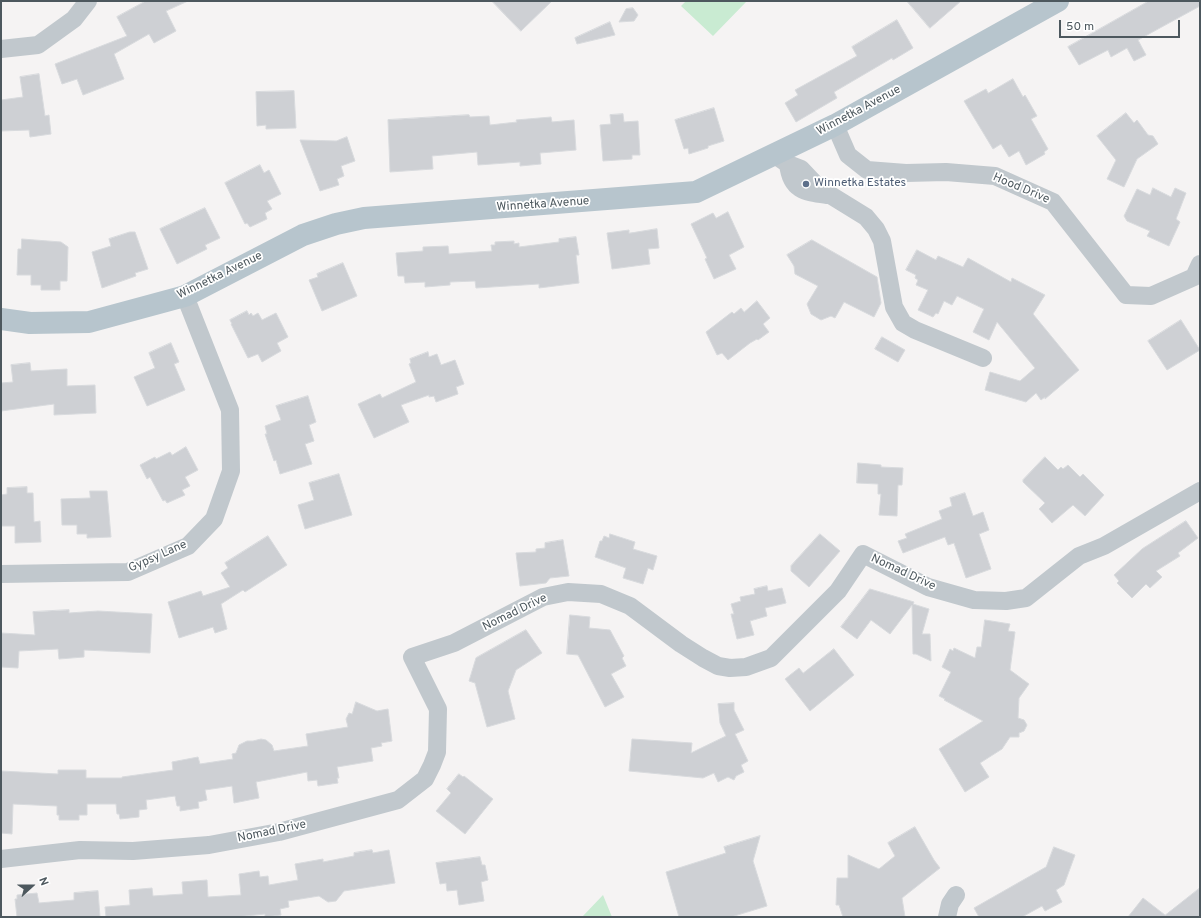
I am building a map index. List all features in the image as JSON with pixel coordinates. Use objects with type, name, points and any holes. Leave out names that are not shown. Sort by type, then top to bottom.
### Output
[{"type":"main road","name":"Winnetka Avenue","points":[[1,319],[30,323],[89,322],[185,296],[303,235],[336,224],[364,218],[571,204],[696,192],[782,159],[835,125],[1058,1]]},
{"type":"street","points":[[1,49],[38,45],[74,19],[88,1]]},
{"type":"street","name":"Hood Drive","points":[[835,125],[848,155],[867,170],[906,173],[946,172],[995,176],[1053,202],[1126,295],[1151,296],[1198,275]]},
{"type":"street","points":[[782,159],[794,185],[800,190],[829,195],[866,217],[876,229],[882,242],[894,307],[903,323],[915,330],[983,358]]},
{"type":"street","name":"Gypsy Lane","points":[[1,574],[128,572],[188,546],[214,519],[231,471],[230,410],[185,296]]},
{"type":"street","name":"Nomad Drive","points":[[1,859],[80,850],[133,851],[209,845],[279,832],[398,800],[425,779],[437,752],[438,709],[412,657],[454,643],[543,597],[568,592],[601,594],[630,606],[681,644],[713,663],[730,668],[746,667],[771,658],[838,591],[863,554],[928,587],[974,600],[1006,601],[1026,598],[1079,556],[1104,546],[1200,491]]},
{"type":"street","points":[[947,917],[950,904],[956,895]]},
{"type":"green space","points":[[686,1],[747,1],[713,36],[681,6]]},
{"type":"green space","points":[[603,895],[612,917],[582,917]]},
{"type":"building","points":[[146,1],[188,1],[166,11],[176,31],[154,43],[149,34],[114,54],[124,79],[83,95],[77,79],[62,84],[55,64],[127,36],[117,17]]},
{"type":"building","points":[[492,1],[552,1],[521,31]]},
{"type":"building","points":[[907,1],[961,1],[930,28]]},
{"type":"building","points":[[1149,1],[1200,1],[1200,6],[1138,40],[1146,55],[1134,61],[1127,48],[1111,57],[1108,50],[1079,65],[1068,47]]},
{"type":"building","points":[[633,8],[638,15],[634,21],[619,22],[626,9]]},
{"type":"building","points":[[897,20],[913,48],[893,60],[892,58],[834,92],[837,98],[796,122],[785,103],[798,95],[795,90],[857,56],[852,47]]},
{"type":"building","points":[[610,22],[615,35],[577,44],[575,38]]},
{"type":"building","points":[[39,74],[45,116],[49,115],[51,134],[30,137],[29,130],[1,131],[1,100],[23,97],[20,77]]},
{"type":"building","points":[[1013,79],[1023,97],[1025,95],[1037,116],[1031,119],[1048,149],[1044,152],[1045,154],[1026,165],[1019,151],[1009,157],[1001,144],[993,149],[964,101],[986,89],[988,93]]},
{"type":"building","points":[[294,91],[296,128],[266,129],[266,125],[257,126],[256,92]]},
{"type":"building","points":[[714,108],[724,141],[689,154],[688,148],[684,149],[675,120]]},
{"type":"building","points":[[1126,113],[1134,123],[1137,120],[1148,135],[1153,136],[1158,144],[1137,159],[1124,187],[1107,179],[1116,160],[1097,136]]},
{"type":"building","points":[[623,114],[624,122],[638,121],[640,155],[632,155],[632,159],[603,161],[600,125],[611,124],[610,115]]},
{"type":"building","points":[[469,115],[470,117],[489,116],[490,125],[517,122],[516,120],[551,117],[552,122],[574,120],[576,150],[540,153],[541,164],[520,166],[520,162],[478,165],[477,152],[432,156],[433,169],[390,172],[388,120]]},
{"type":"building","points":[[347,137],[355,161],[341,166],[344,176],[337,179],[339,185],[320,191],[300,140],[336,141]]},
{"type":"building","points":[[260,165],[264,173],[269,170],[281,194],[267,201],[272,209],[265,213],[267,219],[250,227],[247,223],[245,224],[225,183]]},
{"type":"building","points":[[1153,188],[1171,197],[1175,188],[1186,193],[1176,219],[1180,222],[1169,246],[1147,236],[1150,231],[1127,221],[1124,216],[1137,189],[1150,195]]},
{"type":"building","points":[[205,208],[220,238],[205,245],[207,249],[177,264],[160,229]]},
{"type":"building","points":[[728,212],[744,247],[729,255],[736,269],[714,279],[705,259],[707,258],[691,224],[713,213],[716,218]]},
{"type":"building","points":[[657,229],[659,248],[648,249],[650,264],[612,269],[607,233],[629,230],[629,233]]},
{"type":"building","points":[[130,232],[135,232],[148,269],[135,273],[136,276],[102,288],[92,252],[111,246],[109,239]]},
{"type":"building","points":[[576,237],[579,255],[576,255],[579,283],[539,288],[539,284],[476,288],[475,281],[450,282],[450,285],[425,287],[425,282],[405,283],[404,276],[398,276],[396,253],[423,251],[423,247],[448,246],[449,254],[492,251],[491,245],[495,245],[495,242],[514,241],[514,244],[519,243],[519,247],[559,242],[559,239]]},
{"type":"building","points":[[22,239],[61,242],[68,247],[67,281],[60,281],[60,290],[41,290],[41,285],[31,285],[31,275],[17,275],[18,249],[21,249]]},
{"type":"building","points":[[812,240],[877,277],[881,303],[874,317],[844,302],[835,318],[831,316],[821,320],[811,314],[807,304],[818,286],[795,274],[794,266],[787,255]]},
{"type":"building","points":[[917,250],[936,260],[938,256],[963,267],[968,258],[1011,282],[1012,278],[1045,295],[1033,314],[1079,370],[1045,399],[1045,397],[1041,400],[1036,393],[1026,402],[985,390],[990,372],[1020,381],[1035,368],[997,322],[989,340],[973,332],[984,309],[957,296],[952,305],[944,301],[938,314],[936,313],[933,317],[918,310],[928,290],[916,285],[918,280],[915,278],[916,275],[906,270]]},
{"type":"building","points":[[343,263],[357,296],[322,311],[309,280],[318,277],[317,274]]},
{"type":"building","points":[[757,301],[770,318],[763,324],[769,332],[758,340],[757,339],[750,343],[728,360],[722,353],[717,355],[706,332],[732,312],[734,314],[741,308],[744,312]]},
{"type":"building","points":[[247,311],[249,315],[251,313],[253,316],[258,313],[262,320],[276,313],[288,337],[277,343],[281,351],[262,362],[258,354],[248,358],[231,324],[230,320]]},
{"type":"building","points":[[1181,320],[1200,350],[1167,370],[1148,341]]},
{"type":"building","points":[[882,337],[905,350],[898,362],[875,349]]},
{"type":"building","points":[[171,343],[179,362],[174,364],[185,390],[147,406],[134,377],[155,368],[149,353]]},
{"type":"building","points":[[428,352],[429,357],[437,354],[441,365],[455,360],[464,384],[456,387],[458,394],[436,402],[434,396],[429,397],[429,395],[401,405],[409,422],[374,438],[358,404],[380,394],[382,398],[416,382],[409,364],[411,363],[410,359]]},
{"type":"building","points":[[30,363],[31,371],[67,369],[67,386],[95,385],[96,413],[54,415],[54,404],[1,411],[1,383],[13,382],[11,365]]},
{"type":"building","points":[[308,396],[316,422],[309,425],[314,441],[305,444],[312,464],[280,474],[265,434],[267,434],[265,426],[281,420],[276,406]]},
{"type":"building","points":[[186,447],[198,470],[185,477],[190,486],[182,490],[185,495],[167,503],[165,500],[163,501],[150,477],[147,479],[140,465],[155,457],[156,459],[170,452],[172,455]]},
{"type":"building","points":[[1045,457],[1058,470],[1061,467],[1063,469],[1068,465],[1080,477],[1083,474],[1104,495],[1085,516],[1073,505],[1052,523],[1039,509],[1045,503],[1023,482],[1023,480]]},
{"type":"building","points":[[858,463],[881,465],[881,467],[903,468],[902,485],[898,485],[897,516],[879,515],[881,494],[878,494],[878,484],[857,483]]},
{"type":"building","points":[[339,474],[352,515],[305,529],[298,505],[314,500],[309,483]]},
{"type":"building","points":[[27,487],[27,493],[33,493],[34,522],[40,521],[41,542],[15,543],[15,526],[1,526],[1,495],[7,494],[7,488]]},
{"type":"building","points":[[90,491],[107,491],[111,537],[87,538],[87,534],[77,534],[77,525],[62,525],[61,499],[90,498]]},
{"type":"building","points":[[965,493],[973,516],[983,512],[989,530],[979,534],[991,569],[966,578],[954,543],[948,545],[945,537],[903,553],[898,541],[907,538],[905,534],[942,519],[939,511],[952,506],[950,498]]},
{"type":"building","points":[[1186,521],[1198,538],[1178,553],[1180,556],[1156,571],[1162,577],[1150,588],[1146,584],[1132,598],[1117,583],[1119,581],[1114,575],[1142,549]]},
{"type":"building","points":[[610,534],[635,542],[633,549],[657,556],[653,570],[648,568],[643,584],[623,578],[626,568],[595,557],[600,541],[602,541],[604,536],[609,538]]},
{"type":"building","points":[[820,534],[840,551],[809,587],[791,571],[791,566]]},
{"type":"building","points":[[268,536],[287,565],[245,592],[243,590],[221,604],[227,629],[215,633],[213,627],[179,638],[168,602],[201,591],[203,596],[230,587],[221,573],[228,568],[225,563]]},
{"type":"building","points":[[563,540],[569,576],[550,578],[546,583],[520,586],[516,553],[536,552],[536,549],[545,548],[545,543]]},
{"type":"building","points":[[767,586],[768,591],[782,588],[786,603],[765,608],[767,616],[750,621],[754,635],[737,639],[731,614],[734,614],[731,604],[741,601],[740,597],[755,594],[754,589]]},
{"type":"building","points":[[870,589],[914,602],[913,604],[929,609],[922,634],[930,634],[931,661],[913,654],[912,605],[890,634],[871,620],[857,639],[841,627]]},
{"type":"building","points":[[69,610],[69,613],[98,611],[152,614],[150,653],[84,650],[84,657],[59,659],[58,649],[19,651],[18,668],[1,667],[1,633],[35,635],[33,612]]},
{"type":"building","points":[[570,615],[590,617],[589,628],[610,630],[624,656],[622,658],[626,666],[611,674],[624,697],[605,707],[578,655],[567,654]]},
{"type":"building","points":[[985,620],[1010,624],[1008,631],[1015,632],[1010,670],[1029,684],[1019,698],[1018,718],[1024,720],[1027,725],[1024,731],[1019,733],[1019,737],[1010,737],[1002,749],[980,763],[989,777],[965,792],[939,749],[983,721],[939,696],[951,672],[942,667],[950,649],[953,651],[954,648],[975,658],[977,647],[981,647]]},
{"type":"building","points":[[526,630],[542,653],[516,670],[508,691],[515,719],[487,727],[475,683],[469,681],[476,658]]},
{"type":"building","points":[[834,649],[854,675],[810,711],[785,679],[799,668],[803,673]]},
{"type":"building","points":[[356,702],[377,711],[388,709],[392,741],[381,743],[382,746],[371,748],[373,761],[337,767],[339,778],[337,778],[338,783],[318,786],[317,780],[308,781],[307,772],[256,782],[259,798],[234,803],[232,786],[205,790],[207,800],[198,802],[199,808],[180,811],[180,806],[177,806],[175,796],[146,800],[147,809],[139,810],[139,817],[120,819],[119,814],[117,814],[116,804],[87,804],[87,815],[79,815],[79,820],[59,820],[59,815],[57,815],[57,806],[13,804],[12,834],[1,833],[1,771],[58,774],[58,770],[86,770],[86,778],[122,778],[173,770],[172,762],[198,757],[200,764],[233,759],[232,754],[236,753],[239,745],[247,741],[261,739],[266,740],[272,745],[274,751],[308,746],[306,734],[348,727],[346,719],[349,713],[352,714]]},
{"type":"building","points":[[734,703],[734,710],[744,730],[735,734],[748,761],[741,765],[744,772],[736,776],[734,780],[728,777],[718,782],[714,773],[703,778],[629,771],[632,739],[692,743],[691,753],[726,736],[720,723],[718,704]]},
{"type":"building","points":[[459,774],[463,777],[464,776],[493,799],[465,834],[436,811],[451,793],[447,789]]},
{"type":"building","points":[[915,827],[940,868],[902,898],[905,917],[843,917],[839,905],[836,905],[837,878],[848,878],[848,855],[879,869],[895,856],[888,843]]},
{"type":"building","points":[[760,836],[753,861],[767,906],[731,917],[679,917],[666,872],[726,853],[724,847]]},
{"type":"building","points":[[1054,847],[1075,855],[1064,885],[1056,890],[1062,902],[1045,911],[1042,906],[1022,917],[979,917],[974,908],[1046,867]]},
{"type":"building","points":[[372,850],[373,853],[389,850],[395,883],[344,891],[336,901],[328,902],[319,896],[288,901],[289,907],[280,909],[281,915],[265,917],[265,914],[236,917],[106,917],[105,907],[130,905],[129,890],[152,888],[153,896],[183,894],[182,882],[207,880],[208,897],[241,895],[239,874],[259,871],[260,877],[268,876],[269,885],[298,880],[295,864],[323,859],[323,862],[354,856],[354,853]]},
{"type":"building","points":[[480,857],[482,865],[485,865],[488,880],[481,882],[484,901],[459,905],[457,890],[447,891],[446,883],[440,884],[436,863]]},
{"type":"building","points":[[1200,888],[1200,917],[1128,917],[1143,898],[1165,915]]},
{"type":"building","points":[[98,891],[100,917],[17,917],[15,899],[17,899],[17,895],[37,893],[39,903],[74,900],[74,893]]},
{"type":"place","name":"Winnetka Estates","points":[[806,184]]}]
